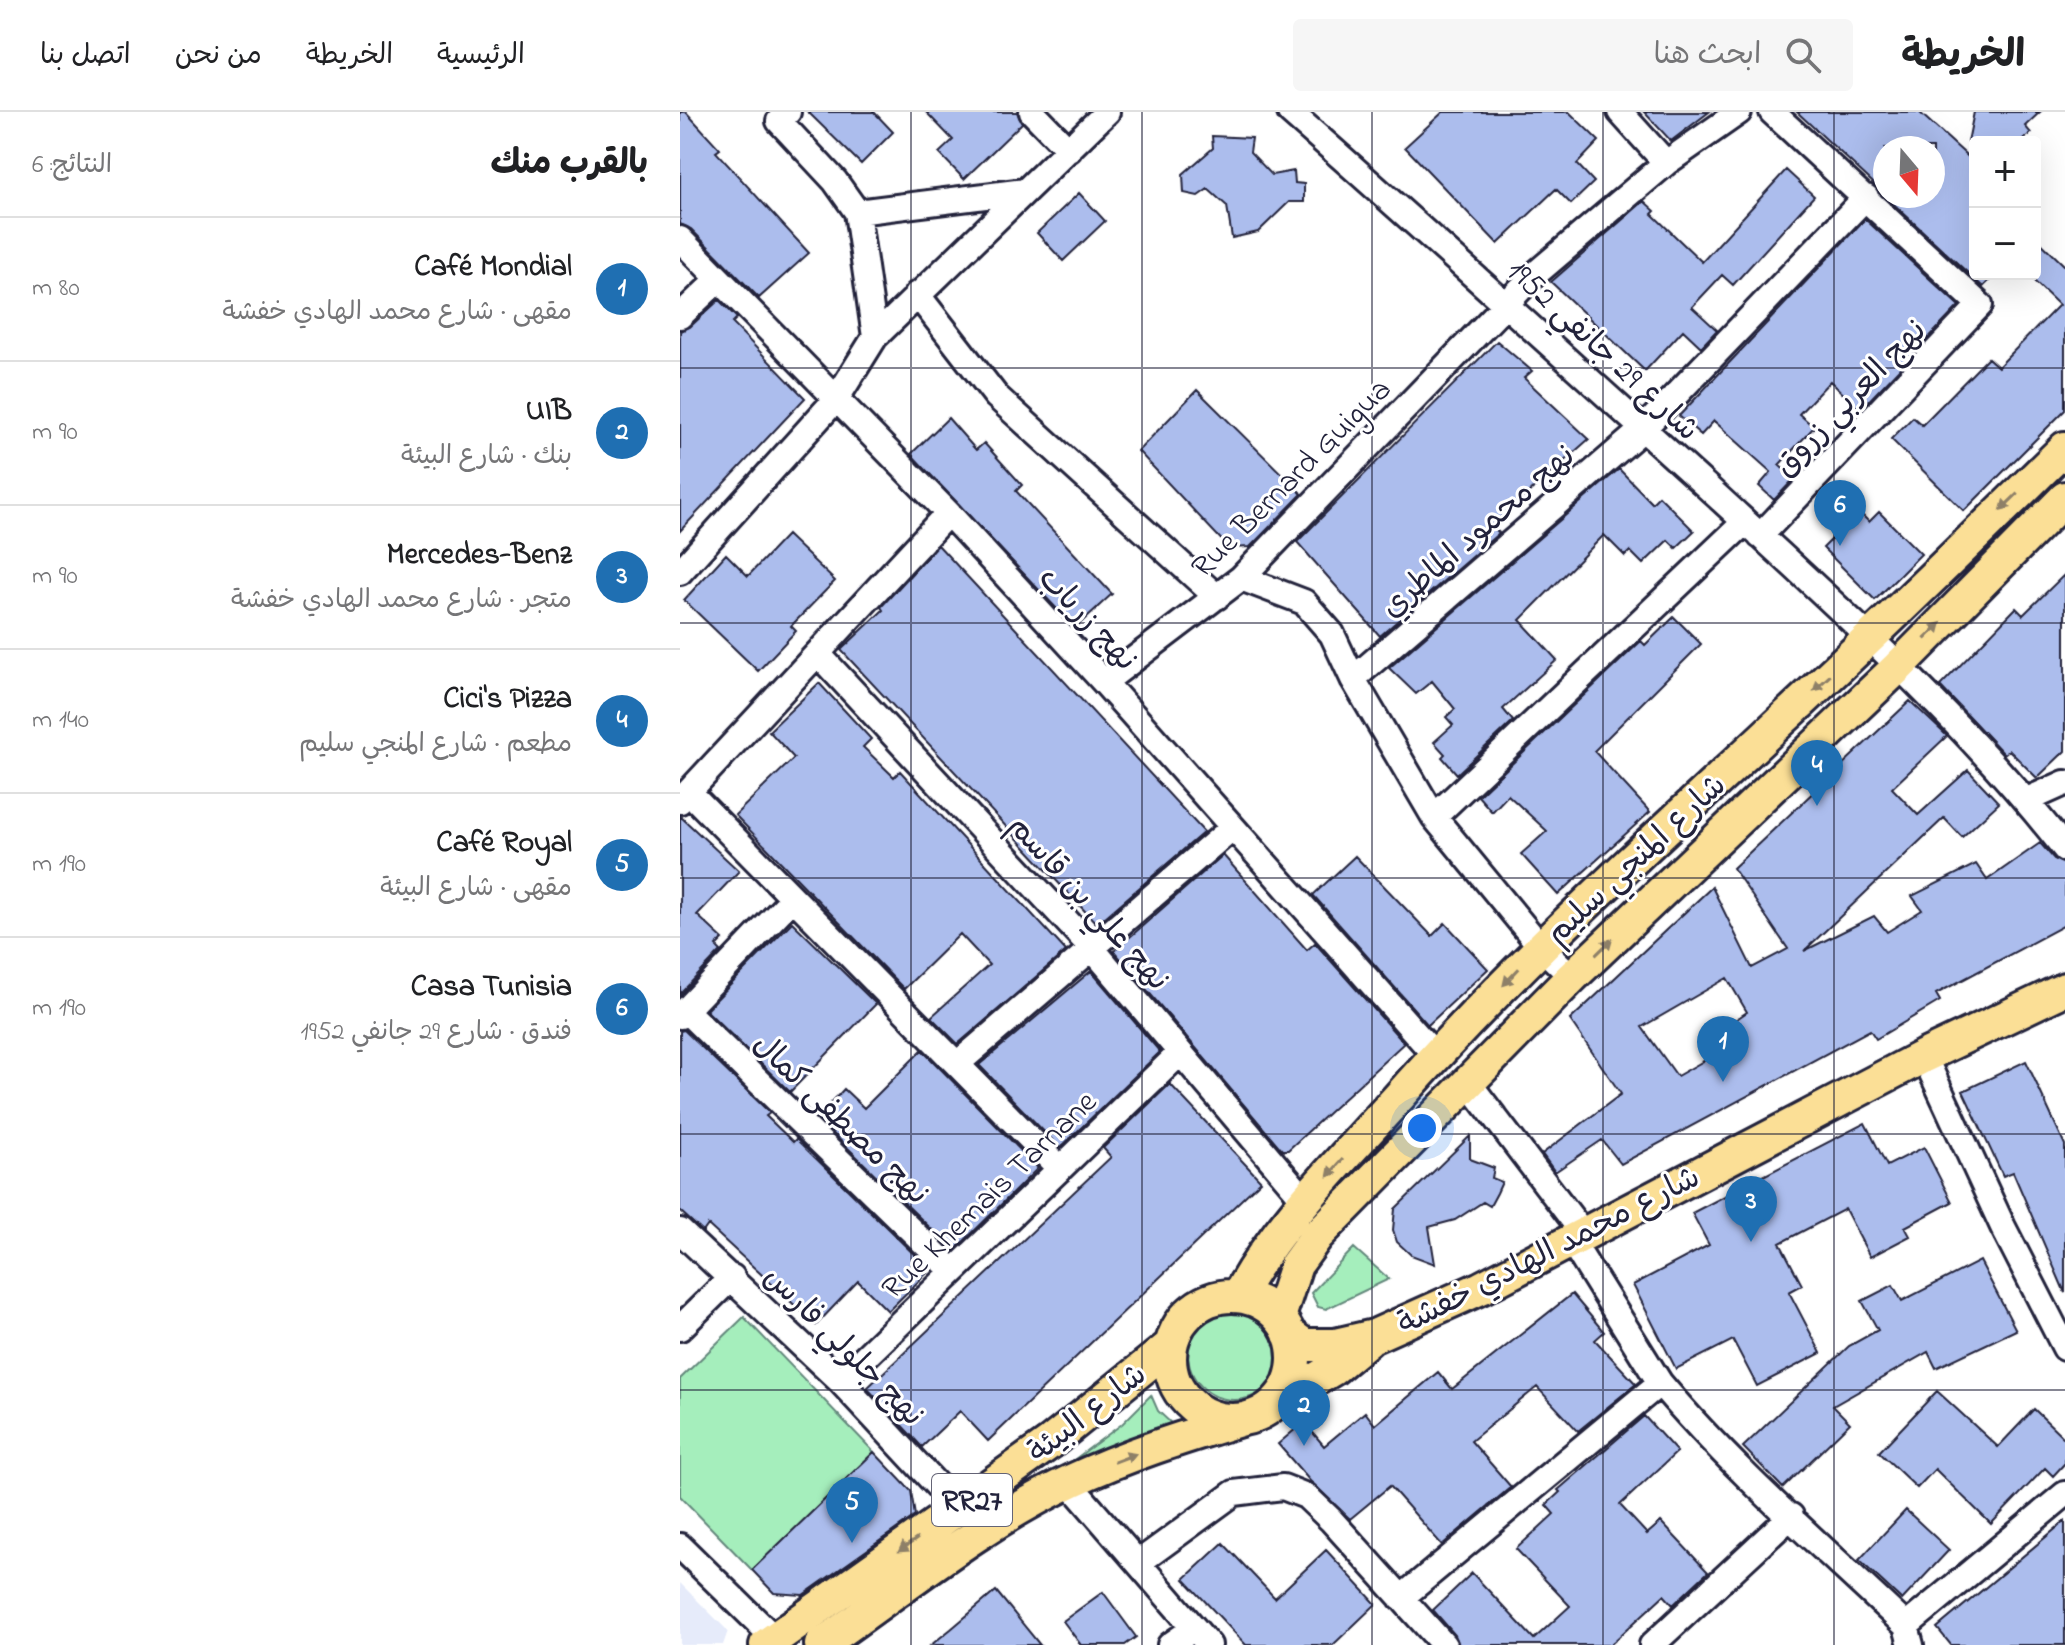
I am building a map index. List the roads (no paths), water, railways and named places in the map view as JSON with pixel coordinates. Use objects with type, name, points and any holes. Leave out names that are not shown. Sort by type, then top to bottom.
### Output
[{"type":"main road","name":"شارع المنجي سليم","points":[[1238,1296],[1259,1256],[1306,1201],[1435,1055],[1540,946],[1870,639],[2065,448]]},
{"type":"main road","name":"شارع المنجي سليم","points":[[1284,1325],[1296,1265],[1317,1236],[1572,977],[1898,667],[2065,498]]},
{"type":"main road","name":"شارع محمد الهادي خفشة","points":[[1374,1336],[1481,1288],[1924,1056],[2065,989]]},
{"type":"main road","points":[[1238,1296],[1253,1299],[1304,1345],[1335,1345],[1374,1336]]},
{"type":"main road","name":"RR27","points":[[1170,1346],[1179,1325],[1194,1308],[1215,1298],[1238,1296]]},
{"type":"main road","points":[[1170,1346],[1170,1370],[1180,1392],[1197,1409],[1219,1419],[1257,1412],[1284,1391],[1292,1373],[1294,1353],[1284,1325]]},
{"type":"main road","name":"شارع البيئة","points":[[821,1645],[1011,1514],[1068,1482],[1144,1450],[1257,1412],[1333,1369],[1374,1336]]},
{"type":"main road","name":"شارع البيئة","points":[[771,1642],[1051,1442],[1170,1346]]},
{"type":"street","points":[[1032,112],[1069,150]]},
{"type":"street","points":[[680,572],[837,398],[875,337],[1107,112]]},
{"type":"street","name":"شارع 29 جانفي 1952","points":[[1290,112],[1507,302],[1870,639],[2027,800],[2065,849]]},
{"type":"street","points":[[1620,112],[1666,163]]},
{"type":"street","name":"Rue Bernard Guigua","points":[[1104,682],[1241,578],[1533,276],[1666,163],[1739,112]]},
{"type":"street","points":[[1772,112],[1866,197]]},
{"type":"street","points":[[779,115],[857,212],[875,337]]},
{"type":"street","points":[[857,212],[1025,191]]},
{"type":"street","name":"نهج العربي زروق","points":[[1753,529],[1979,308],[1978,300],[1866,197]]},
{"type":"street","name":"نهج محمود الماطري","points":[[1353,679],[1643,429],[1866,197]]},
{"type":"street","name":"نهج زرياب","points":[[680,239],[948,513],[1104,682],[1435,1055]]},
{"type":"street","points":[[680,316],[719,279]]},
{"type":"street","points":[[917,294],[996,396],[1217,597]]},
{"type":"street","points":[[948,513],[685,796],[792,899],[1060,1169]]},
{"type":"street","points":[[1434,817],[1753,529]]},
{"type":"street","points":[[1241,578],[1304,602],[1332,634],[1353,679],[1434,817],[1540,946],[1572,977]]},
{"type":"street","name":"نهج علي بن قاسم","points":[[818,654],[1091,947],[1306,1201]]},
{"type":"street","points":[[2027,800],[2065,783]]},
{"type":"street","points":[[957,1064],[1232,828]]},
{"type":"street","points":[[683,1013],[792,899]]},
{"type":"street","name":"نهج مصطفى كمال","points":[[683,1013],[953,1271]]},
{"type":"street","name":"Rue Khemais Tarnane","points":[[840,1381],[1180,1053]]},
{"type":"street","points":[[1924,1056],[2003,1227],[2065,1348]]},
{"type":"street","points":[[1468,1082],[1577,1237],[1660,1383],[1741,1473],[1791,1516],[1909,1635],[2065,1494]]},
{"type":"street","name":"نهج جلولي فارس","points":[[680,1231],[840,1381],[959,1509]]},
{"type":"street","points":[[680,1328],[732,1277]]},
{"type":"street","points":[[1401,1598],[1660,1383]]},
{"type":"street","points":[[1068,1482],[1201,1637],[1170,1645]]},
{"type":"street","points":[[1138,1563],[1234,1493],[1283,1487],[1306,1496],[1444,1645]]},
{"type":"street","points":[[1652,1645],[1791,1516]]},
{"type":"street","points":[[680,1546],[771,1642]]},
{"type":"place","name":"Casa Tunisia","points":[[1840,546]]},
{"type":"place","name":"Cici's Pizza","points":[[1817,806]]},
{"type":"place","name":"Café Mondial","points":[[1723,1082]]},
{"type":"place","name":"Mercedes-Benz","points":[[1751,1242]]},
{"type":"place","name":"UIB","points":[[1304,1446]]},
{"type":"place","name":"Café Royal","points":[[852,1543]]}]
